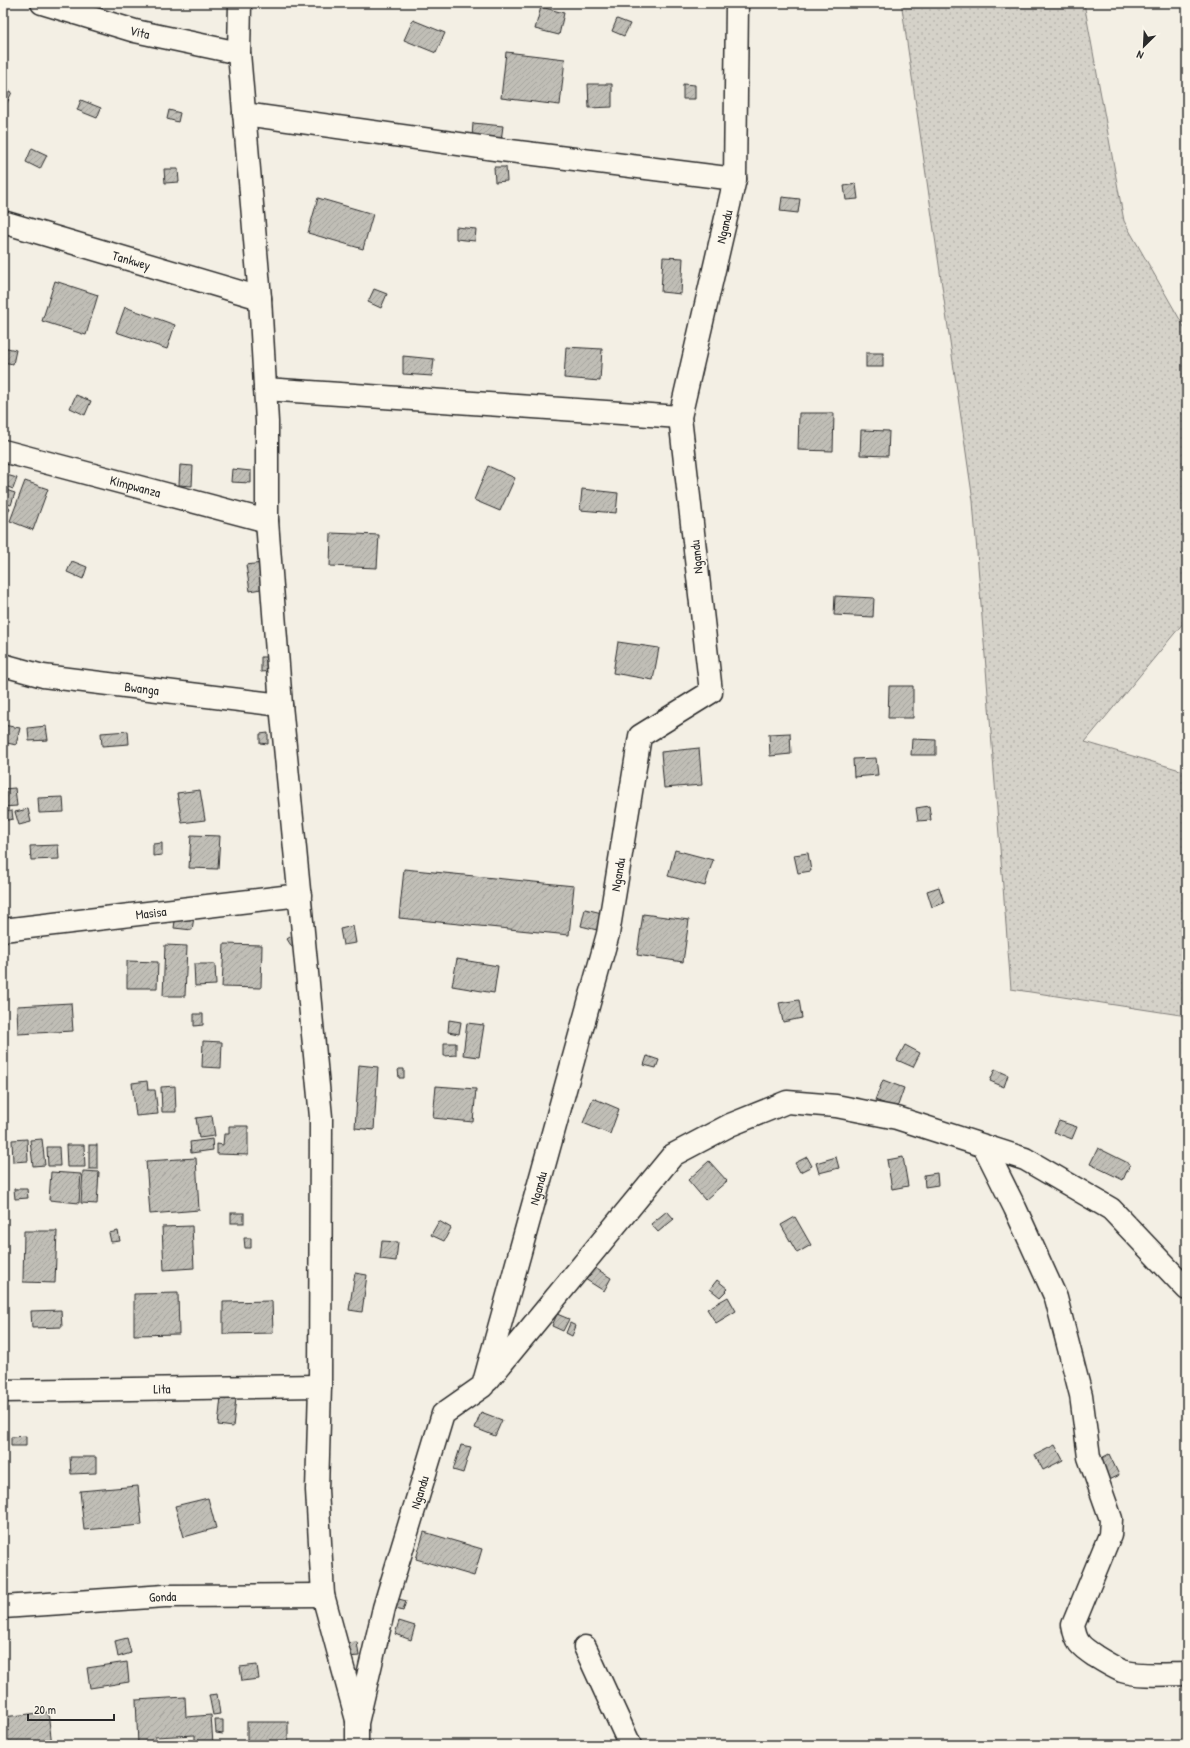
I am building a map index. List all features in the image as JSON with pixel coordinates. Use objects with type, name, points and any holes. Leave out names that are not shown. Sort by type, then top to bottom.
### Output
[{"type":"street","name":"Vita","points":[[42,3],[135,31],[239,53]]},
{"type":"street","points":[[240,3],[239,53],[260,298],[267,422],[268,521],[281,705],[321,1117],[320,1386],[317,1490],[323,1595],[357,1724]]},
{"type":"street","name":"Ngandu","points":[[357,1745],[357,1724],[384,1608],[443,1414],[483,1386],[608,934],[640,736],[711,692],[680,417],[735,179],[737,3]]},
{"type":"street","points":[[244,114],[502,150],[735,179]]},
{"type":"street","name":"Tankwey","points":[[3,222],[260,298]]},
{"type":"street","points":[[265,389],[680,417]]},
{"type":"street","name":"Kimpwanza","points":[[3,451],[268,521]]},
{"type":"street","name":"Bwanga","points":[[3,665],[44,676],[281,705]]},
{"type":"street","name":"Masisa","points":[[3,930],[300,895]]},
{"type":"street","points":[[483,1386],[673,1155],[730,1125],[787,1102],[836,1106],[897,1118],[1025,1159],[1111,1209],[1187,1289]]},
{"type":"street","points":[[984,1146],[1015,1208],[1056,1298],[1081,1395],[1090,1457],[1111,1519],[1110,1535],[1073,1625],[1076,1639],[1084,1648],[1103,1661],[1123,1671],[1139,1673],[1187,1674]]},
{"type":"street","name":"Lita","points":[[3,1391],[320,1386]]},
{"type":"street","name":"Gonda","points":[[3,1606],[165,1596],[323,1595]]},
{"type":"street","points":[[586,1647],[630,1745]]},
{"type":"shaded area","points":[[902,3],[1084,3],[1124,221],[1187,332],[1187,623],[1184,622],[1085,742],[1187,772],[1187,1016],[1011,989],[973,501]]},
{"type":"building","points":[[541,7],[564,13],[559,35],[535,29]]},
{"type":"building","points":[[617,19],[630,24],[624,36],[612,31]]},
{"type":"building","points":[[413,20],[445,33],[436,53],[404,40]]},
{"type":"building","points":[[506,52],[565,59],[560,105],[501,98]]},
{"type":"building","points":[[588,84],[612,84],[612,107],[589,108]]},
{"type":"building","points":[[683,84],[695,85],[695,99],[683,99]]},
{"type":"building","points":[[3,88],[12,92],[7,103],[3,101]]},
{"type":"building","points":[[81,100],[101,108],[97,118],[77,110]]},
{"type":"building","points":[[169,110],[180,113],[178,122],[167,119]]},
{"type":"building","points":[[473,123],[503,126],[501,141],[472,137]]},
{"type":"building","points":[[32,148],[47,155],[40,169],[26,162]]},
{"type":"building","points":[[494,167],[506,167],[507,181],[495,182]]},
{"type":"building","points":[[164,169],[178,169],[179,182],[165,183]]},
{"type":"building","points":[[856,184],[858,199],[846,200],[844,186]]},
{"type":"building","points":[[782,197],[800,199],[798,213],[780,211]]},
{"type":"building","points":[[318,198],[373,214],[363,249],[308,233]]},
{"type":"building","points":[[456,227],[476,229],[475,241],[456,239]]},
{"type":"building","points":[[663,257],[683,258],[681,294],[661,292]]},
{"type":"building","points":[[55,281],[98,295],[86,335],[42,321]]},
{"type":"building","points":[[374,289],[387,294],[381,308],[368,302]]},
{"type":"building","points":[[125,307],[175,325],[167,349],[116,332]]},
{"type":"building","points":[[3,347],[16,350],[13,364],[3,362]]},
{"type":"building","points":[[566,347],[602,349],[600,381],[564,378]]},
{"type":"building","points":[[866,353],[883,353],[883,367],[866,367]]},
{"type":"building","points":[[403,356],[434,359],[432,376],[403,374]]},
{"type":"building","points":[[76,395],[91,401],[85,415],[70,408]]},
{"type":"building","points":[[799,413],[834,413],[833,451],[798,450]]},
{"type":"building","points":[[861,430],[889,431],[888,456],[860,455]]},
{"type":"building","points":[[180,465],[193,466],[192,486],[179,485]]},
{"type":"building","points":[[488,466],[515,478],[500,511],[474,500]]},
{"type":"building","points":[[232,469],[251,471],[251,483],[231,482]]},
{"type":"building","points":[[3,474],[17,478],[13,489],[3,485]]},
{"type":"building","points":[[25,481],[48,489],[33,530],[10,521]]},
{"type":"building","points":[[3,489],[15,493],[11,505],[3,503]]},
{"type":"building","points":[[582,489],[618,493],[616,513],[580,510]]},
{"type":"building","points":[[3,505],[10,508],[5,519],[3,518]]},
{"type":"building","points":[[331,533],[379,535],[377,568],[330,566]]},
{"type":"building","points":[[72,561],[87,567],[83,579],[67,572]]},
{"type":"building","points":[[262,563],[266,588],[250,591],[246,565]]},
{"type":"building","points":[[835,596],[874,598],[873,617],[834,615]]},
{"type":"building","points":[[618,642],[659,648],[653,680],[613,673]]},
{"type":"building","points":[[261,657],[271,657],[272,671],[261,672]]},
{"type":"building","points":[[889,686],[913,686],[913,718],[888,718]]},
{"type":"building","points":[[3,725],[20,728],[16,745],[3,742]]},
{"type":"building","points":[[46,726],[48,740],[29,741],[28,728]]},
{"type":"building","points":[[128,731],[129,744],[102,746],[101,733]]},
{"type":"building","points":[[268,733],[268,744],[260,743],[260,734]]},
{"type":"building","points":[[790,733],[791,754],[770,756],[769,734]]},
{"type":"building","points":[[912,739],[936,740],[936,755],[911,755]]},
{"type":"building","points":[[699,748],[702,785],[664,788],[661,752]]},
{"type":"building","points":[[876,758],[878,775],[854,777],[853,759]]},
{"type":"building","points":[[15,788],[17,806],[3,807],[3,789]]},
{"type":"building","points":[[200,790],[205,820],[182,823],[177,793]]},
{"type":"building","points":[[63,797],[64,812],[39,813],[38,798]]},
{"type":"building","points":[[929,806],[931,820],[918,821],[916,808]]},
{"type":"building","points":[[28,809],[31,822],[19,825],[15,812]]},
{"type":"building","points":[[12,811],[13,819],[3,821],[3,812]]},
{"type":"building","points":[[191,835],[220,836],[218,869],[189,868]]},
{"type":"building","points":[[162,843],[162,855],[153,856],[153,844]]},
{"type":"building","points":[[58,845],[59,859],[31,860],[30,846]]},
{"type":"building","points":[[675,850],[713,860],[705,886],[668,876]]},
{"type":"building","points":[[808,853],[811,871],[798,873],[794,855]]},
{"type":"building","points":[[404,869],[574,886],[569,935],[399,918]]},
{"type":"building","points":[[939,887],[944,903],[932,907],[927,891]]},
{"type":"building","points":[[585,909],[602,913],[597,930],[581,926]]},
{"type":"building","points":[[176,914],[194,917],[192,930],[174,928]]},
{"type":"building","points":[[643,914],[689,920],[683,962],[637,955]]},
{"type":"building","points":[[353,926],[356,943],[343,945],[340,929]]},
{"type":"building","points":[[293,935],[297,955],[287,939]]},
{"type":"building","points":[[224,944],[262,945],[261,988],[222,987]]},
{"type":"building","points":[[165,945],[187,946],[185,996],[163,996]]},
{"type":"building","points":[[457,959],[498,966],[494,993],[452,986]]},
{"type":"building","points":[[127,961],[158,962],[157,988],[127,988]]},
{"type":"building","points":[[194,964],[215,964],[216,985],[195,986]]},
{"type":"building","points":[[799,1000],[802,1018],[783,1022],[779,1003]]},
{"type":"building","points":[[71,1003],[73,1031],[18,1034],[17,1006]]},
{"type":"building","points":[[194,1014],[203,1014],[203,1025],[194,1026]]},
{"type":"building","points":[[449,1020],[461,1022],[459,1034],[448,1032]]},
{"type":"building","points":[[467,1023],[484,1025],[479,1057],[463,1055]]},
{"type":"building","points":[[203,1041],[222,1042],[221,1068],[202,1067]]},
{"type":"building","points":[[444,1043],[456,1043],[456,1055],[444,1056]]},
{"type":"building","points":[[905,1045],[920,1053],[913,1067],[897,1060]]},
{"type":"building","points":[[647,1056],[659,1060],[656,1068],[644,1065]]},
{"type":"building","points":[[359,1065],[378,1067],[374,1130],[355,1128]]},
{"type":"building","points":[[398,1069],[404,1069],[404,1078],[399,1078]]},
{"type":"building","points":[[995,1069],[1008,1075],[1004,1087],[990,1081]]},
{"type":"building","points":[[883,1080],[904,1088],[897,1108],[875,1100]]},
{"type":"building","points":[[147,1081],[148,1090],[155,1090],[158,1114],[136,1116],[132,1083]]},
{"type":"building","points":[[175,1086],[176,1112],[162,1112],[161,1087]]},
{"type":"building","points":[[436,1086],[476,1089],[473,1122],[433,1118]]},
{"type":"building","points":[[593,1098],[619,1109],[610,1134],[583,1123]]},
{"type":"building","points":[[212,1116],[215,1136],[199,1138],[196,1118]]},
{"type":"building","points":[[1059,1121],[1077,1127],[1072,1139],[1054,1132]]},
{"type":"building","points":[[229,1126],[248,1126],[248,1155],[217,1154],[217,1144],[223,1145],[224,1134],[229,1134]]},
{"type":"building","points":[[27,1139],[28,1161],[13,1162],[12,1140]]},
{"type":"building","points":[[42,1139],[45,1165],[33,1166],[30,1140]]},
{"type":"building","points":[[212,1139],[213,1150],[191,1153],[190,1142]]},
{"type":"building","points":[[66,1145],[84,1145],[85,1167],[67,1167]]},
{"type":"building","points":[[89,1145],[97,1145],[97,1169],[89,1169]]},
{"type":"building","points":[[47,1147],[59,1147],[60,1166],[48,1166]]},
{"type":"building","points":[[1098,1148],[1130,1164],[1123,1180],[1090,1164]]},
{"type":"building","points":[[807,1157],[812,1166],[800,1172],[795,1163]]},
{"type":"building","points":[[836,1157],[839,1168],[819,1173],[816,1163]]},
{"type":"building","points":[[903,1157],[908,1186],[892,1189],[887,1160]]},
{"type":"building","points":[[196,1158],[199,1210],[150,1214],[146,1161]]},
{"type":"building","points":[[709,1161],[727,1181],[705,1200],[688,1180]]},
{"type":"building","points":[[83,1171],[99,1172],[97,1204],[81,1203]]},
{"type":"building","points":[[51,1172],[81,1174],[79,1203],[49,1200]]},
{"type":"building","points":[[937,1173],[938,1185],[925,1187],[924,1175]]},
{"type":"building","points":[[14,1189],[27,1189],[28,1198],[15,1199]]},
{"type":"building","points":[[667,1211],[674,1219],[658,1232],[651,1224]]},
{"type":"building","points":[[231,1213],[244,1213],[244,1223],[231,1223]]},
{"type":"building","points":[[795,1217],[811,1245],[797,1253],[781,1225]]},
{"type":"building","points":[[439,1221],[451,1228],[444,1241],[431,1235]]},
{"type":"building","points":[[192,1226],[194,1268],[164,1270],[162,1227]]},
{"type":"building","points":[[24,1231],[57,1231],[55,1283],[23,1282]]},
{"type":"building","points":[[118,1231],[120,1241],[111,1242],[109,1233]]},
{"type":"building","points":[[244,1238],[251,1238],[251,1248],[245,1248]]},
{"type":"building","points":[[382,1241],[398,1242],[396,1261],[380,1259]]},
{"type":"building","points":[[592,1266],[611,1278],[604,1291],[585,1279]]},
{"type":"building","points":[[355,1273],[367,1275],[362,1312],[349,1310]]},
{"type":"building","points":[[717,1280],[728,1289],[720,1297],[710,1289]]},
{"type":"building","points":[[178,1293],[179,1334],[134,1335],[134,1294]]},
{"type":"building","points":[[728,1297],[736,1311],[716,1323],[707,1309]]},
{"type":"building","points":[[272,1301],[273,1333],[223,1334],[223,1302]]},
{"type":"building","points":[[61,1310],[62,1327],[32,1328],[31,1311]]},
{"type":"building","points":[[557,1314],[569,1319],[563,1331],[552,1326]]},
{"type":"building","points":[[570,1323],[576,1326],[572,1336],[566,1333]]},
{"type":"building","points":[[221,1397],[236,1398],[233,1427],[218,1425]]},
{"type":"building","points":[[481,1412],[502,1420],[495,1436],[475,1428]]},
{"type":"building","points":[[26,1436],[26,1446],[11,1446],[11,1437]]},
{"type":"building","points":[[461,1445],[471,1447],[463,1473],[453,1470]]},
{"type":"building","points":[[1055,1445],[1063,1460],[1043,1470],[1035,1455]]},
{"type":"building","points":[[1109,1454],[1119,1475],[1106,1481],[1096,1461]]},
{"type":"building","points":[[70,1457],[96,1457],[96,1473],[71,1474]]},
{"type":"building","points":[[138,1486],[142,1525],[84,1530],[80,1491]]},
{"type":"building","points":[[208,1498],[216,1528],[184,1537],[175,1506]]},
{"type":"building","points":[[424,1532],[482,1549],[474,1576],[416,1559]]},
{"type":"building","points":[[392,1597],[406,1601],[403,1611],[389,1607]]},
{"type":"building","points":[[399,1621],[415,1626],[411,1640],[395,1634]]},
{"type":"building","points":[[127,1638],[131,1653],[118,1657],[115,1641]]},
{"type":"building","points":[[357,1642],[359,1656],[348,1657],[346,1643]]},
{"type":"building","points":[[127,1662],[129,1682],[90,1688],[87,1668]]},
{"type":"building","points":[[257,1665],[259,1679],[242,1681],[240,1667]]},
{"type":"building","points":[[217,1694],[220,1714],[213,1715],[209,1695]]},
{"type":"building","points":[[185,1697],[186,1717],[211,1715],[213,1744],[195,1745],[195,1735],[155,1737],[155,1745],[138,1745],[136,1700]]},
{"type":"building","points":[[48,1712],[52,1745],[3,1745],[3,1717]]},
{"type":"building","points":[[215,1720],[223,1720],[223,1734],[216,1733]]},
{"type":"building","points":[[247,1722],[288,1722],[288,1745],[247,1745]]},
{"type":"building","points":[[191,1741],[191,1745],[161,1745],[161,1744]]}]
